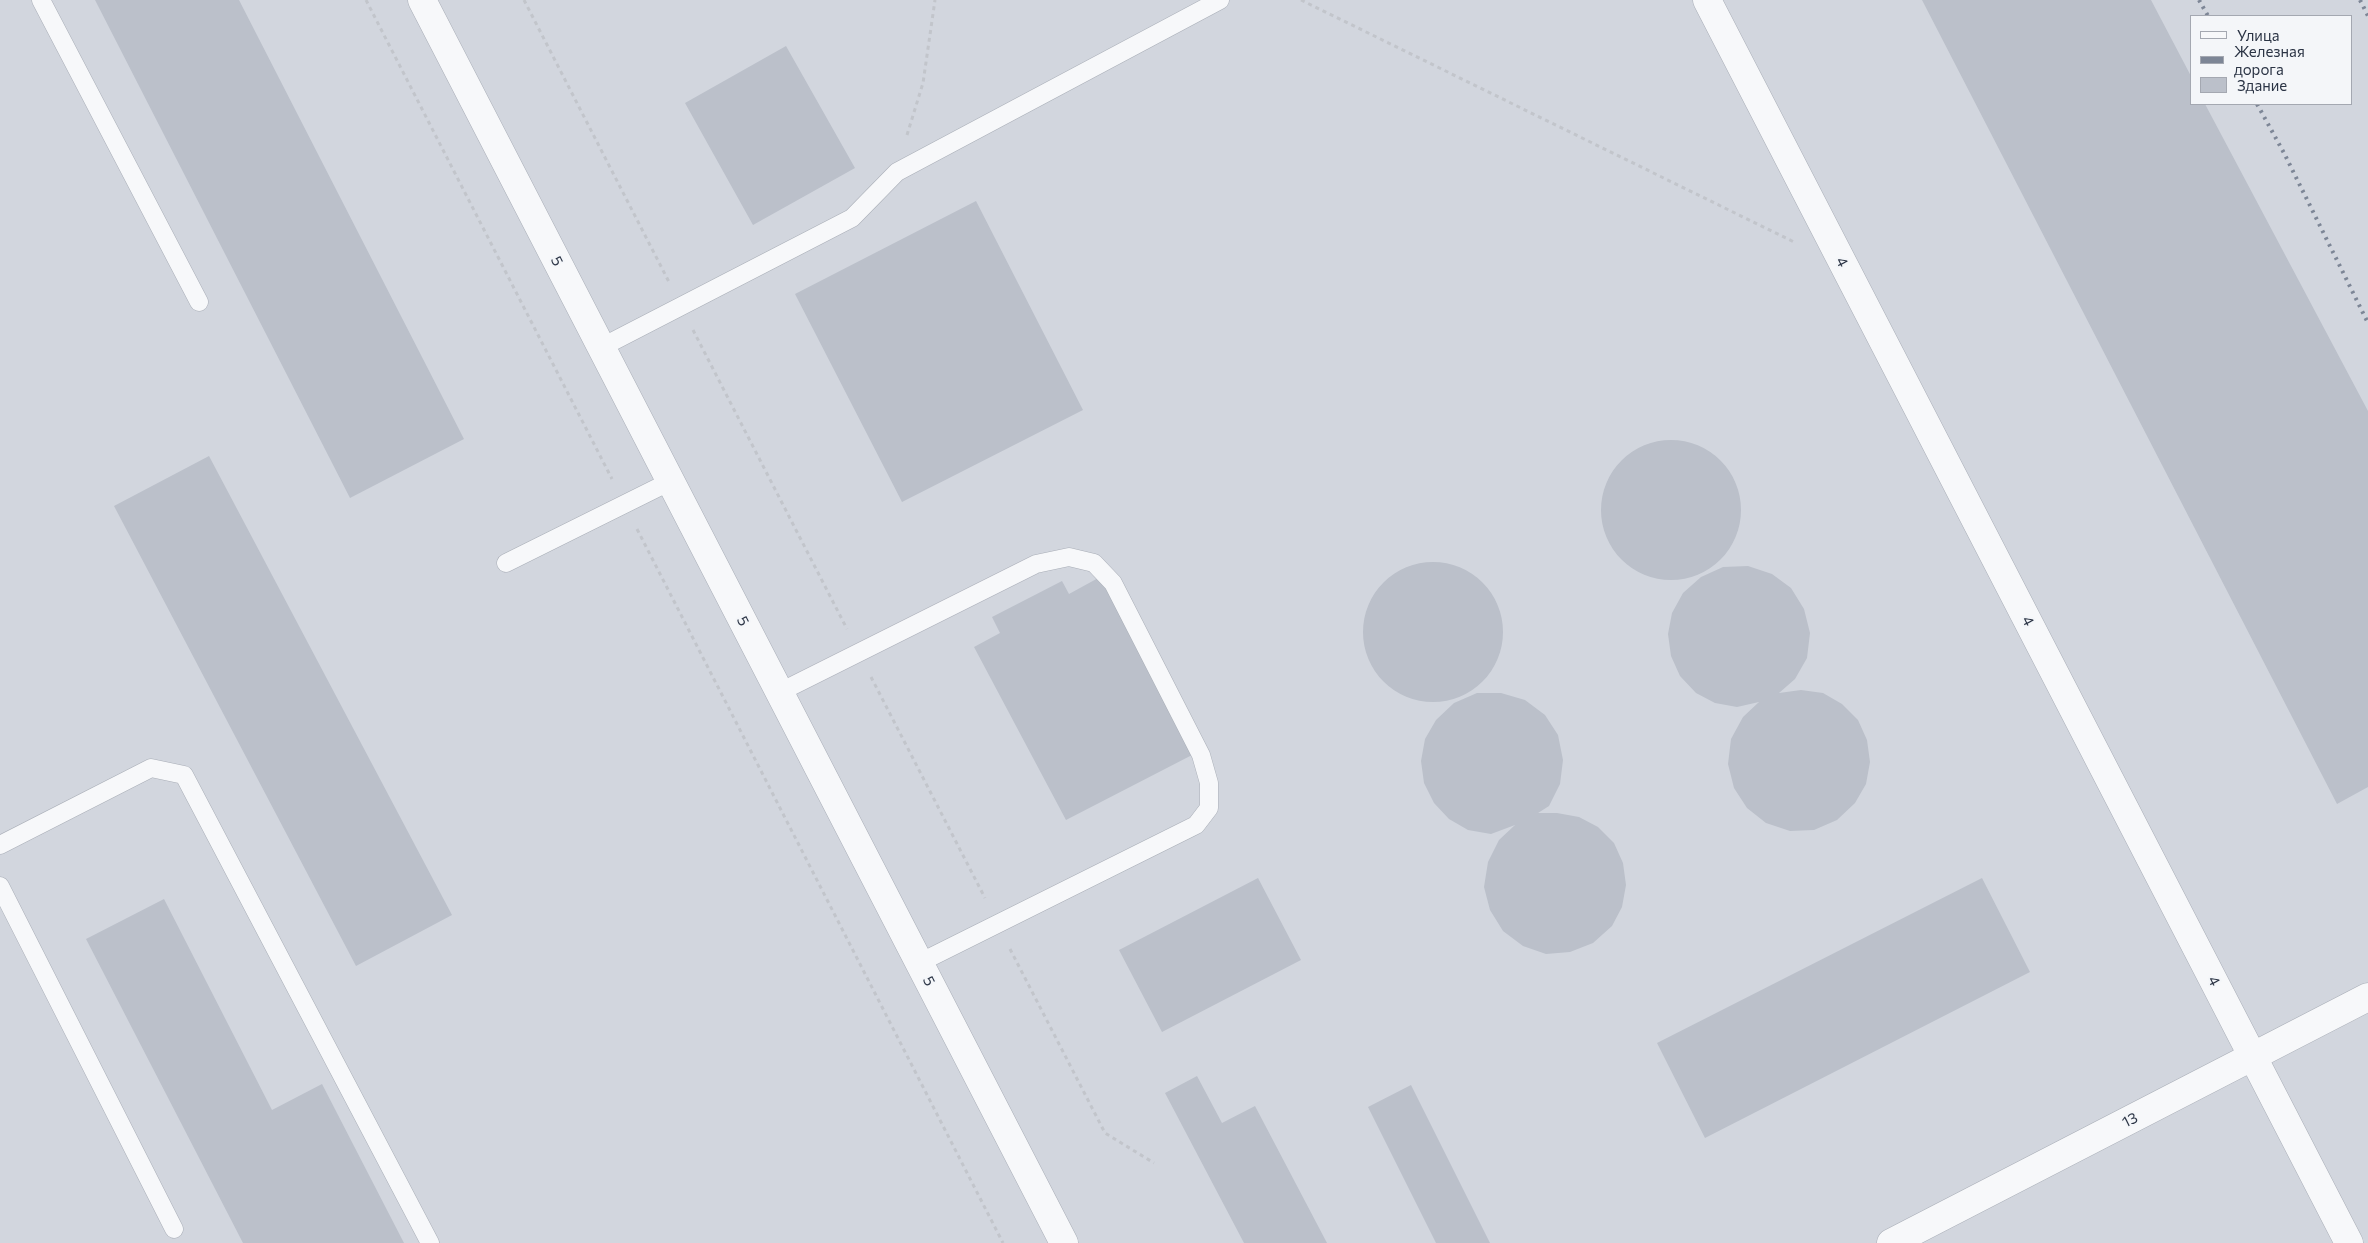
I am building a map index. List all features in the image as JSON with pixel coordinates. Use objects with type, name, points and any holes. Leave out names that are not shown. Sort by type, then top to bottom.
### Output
[{"type":"street","name":"5","points":[[422,0],[1064,1243]]},
{"type":"street","name":"4","points":[[1707,0],[2348,1243]]},
{"type":"street","name":"13","points":[[1891,1243],[2368,997]]},
{"type":"lane","points":[[41,0],[199,302]]},
{"type":"lane","points":[[602,347],[852,218],[897,172],[1220,0]]},
{"type":"lane","points":[[506,563],[671,481]]},
{"type":"lane","points":[[780,692],[858,651],[1036,564],[1069,557],[1094,563],[1113,583],[1201,755],[1210,783],[1209,808],[1196,825],[919,963]]},
{"type":"lane","points":[[0,845],[151,768],[184,775],[430,1243]]},
{"type":"lane","points":[[0,886],[174,1229]]},
{"type":"path","points":[[366,0],[1003,1243]]},
{"type":"path","points":[[524,0],[1105,1133],[1154,1162]]},
{"type":"path","points":[[897,172],[923,83],[935,0]]},
{"type":"path","points":[[1301,0],[1800,246]]},
{"type":"shaded area","points":[[0,0],[2368,0],[2368,1243],[0,1243]]},
{"type":"building","points":[[95,0],[239,0],[464,439],[350,498]]},
{"type":"building","points":[[1922,0],[2151,0],[2190,74],[2190,105],[2206,105],[2368,411],[2368,787],[2337,804]]},
{"type":"building","points":[[786,46],[855,168],[753,225],[685,103]]},
{"type":"building","points":[[976,201],[1083,410],[902,502],[795,294]]},
{"type":"building","points":[[1671,440],[1685,441],[1698,445],[1721,460],[1736,483],[1740,496],[1740,524],[1736,537],[1721,560],[1698,575],[1685,579],[1671,580],[1657,579],[1644,575],[1621,560],[1606,537],[1602,524],[1601,510],[1602,496],[1606,483],[1621,460],[1644,445],[1657,441]]},
{"type":"building","points":[[209,456],[452,915],[356,966],[114,506]]},
{"type":"building","points":[[1433,562],[1447,563],[1460,567],[1483,582],[1498,605],[1502,618],[1502,646],[1498,659],[1483,682],[1460,697],[1447,701],[1433,702],[1419,701],[1406,697],[1383,682],[1368,659],[1364,646],[1363,632],[1364,618],[1368,605],[1383,582],[1406,567],[1419,563]]},
{"type":"building","points":[[1748,566],[1772,574],[1791,588],[1804,609],[1810,633],[1807,658],[1795,679],[1779,693],[1801,690],[1823,693],[1842,704],[1858,720],[1867,740],[1870,762],[1866,784],[1855,803],[1837,820],[1814,830],[1790,831],[1766,823],[1747,808],[1734,788],[1728,764],[1731,739],[1743,717],[1759,702],[1737,707],[1715,703],[1696,693],[1680,676],[1671,656],[1668,634],[1672,613],[1683,593],[1701,577],[1723,567]]},
{"type":"building","points":[[1100,577],[1194,754],[1066,820],[974,647],[1000,633],[992,617],[1062,581],[1069,594]]},
{"type":"building","points":[[1477,693],[1501,693],[1525,700],[1545,715],[1558,735],[1563,760],[1560,784],[1549,806],[1538,813],[1557,813],[1579,817],[1598,827],[1614,843],[1623,863],[1626,885],[1622,907],[1612,926],[1593,943],[1570,952],[1546,954],[1523,946],[1503,931],[1490,910],[1484,887],[1488,862],[1499,840],[1515,825],[1491,834],[1468,830],[1449,819],[1434,803],[1424,783],[1421,761],[1425,739],[1436,720],[1454,703]]},
{"type":"building","points":[[1258,878],[1301,960],[1162,1032],[1119,950]]},
{"type":"building","points":[[1982,878],[2030,972],[1705,1138],[1657,1043]]},
{"type":"building","points":[[164,899],[272,1110],[322,1084],[404,1243],[243,1243],[86,939]]},
{"type":"building","points":[[1197,1076],[1222,1123],[1255,1106],[1327,1243],[1244,1243],[1165,1093]]},
{"type":"building","points":[[1411,1085],[1490,1243],[1436,1243],[1368,1107]]},
{"type":"railway","points":[[2199,0],[2207,15]]},
{"type":"railway","points":[[2360,0],[2368,16]]},
{"type":"railway","points":[[2258,105],[2284,153],[2368,323]]}]
